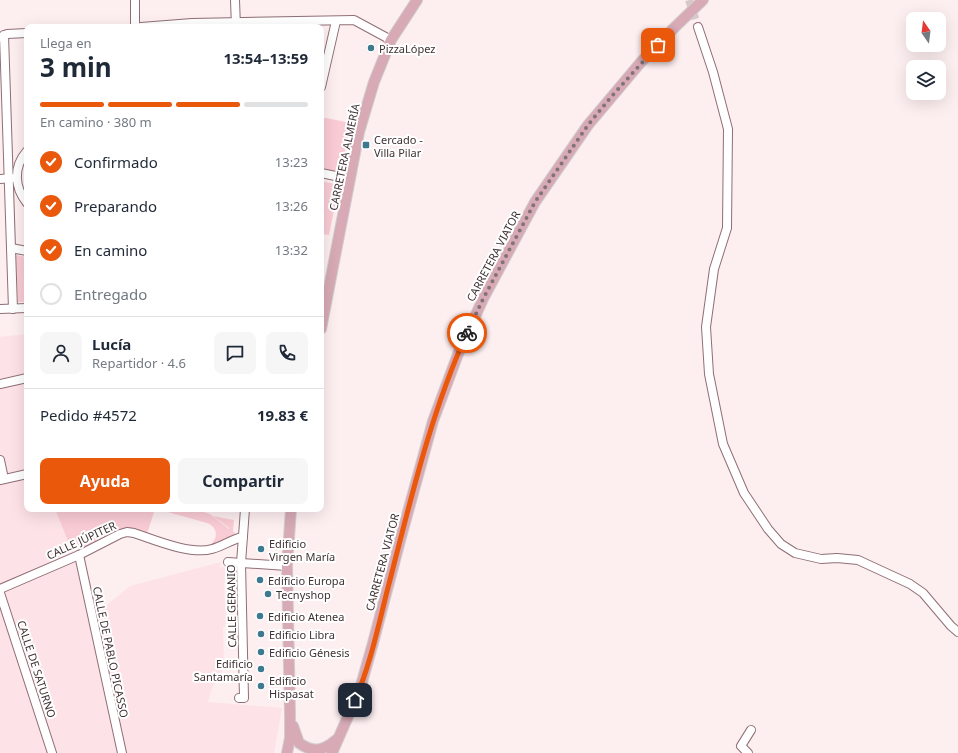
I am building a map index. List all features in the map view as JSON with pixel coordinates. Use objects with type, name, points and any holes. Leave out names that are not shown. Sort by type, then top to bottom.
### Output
[{"type":"main road","name":"CARRETERA ALMERÍA","points":[[324,313],[359,132],[374,82],[391,40],[417,0]]},
{"type":"main road","name":"CARRETERA VIATOR","points":[[332,753],[360,689],[434,421],[458,354],[483,299],[535,202],[588,125],[646,57],[703,0]]},
{"type":"main road","points":[[287,753],[290,738],[290,714],[287,566],[291,512]]},
{"type":"main road","points":[[290,714],[296,736],[299,743],[304,747],[311,750],[319,750],[328,747],[340,736]]},
{"type":"main road","points":[[280,753],[290,714]]},
{"type":"street","points":[[135,0],[136,24]]},
{"type":"street","points":[[235,0],[236,24]]},
{"type":"street","points":[[293,24],[354,20],[391,40]]},
{"type":"street","points":[[324,71],[336,21]]},
{"type":"street","points":[[698,27],[713,72],[728,129],[727,228],[714,269],[706,327],[709,374],[723,444],[744,493],[768,529],[781,544],[795,553],[821,559],[837,558],[858,560],[910,584],[923,593],[951,626],[958,632]]},
{"type":"street","points":[[13,309],[10,213],[13,178],[8,145],[2,36],[6,34],[24,33]]},
{"type":"street","points":[[8,145],[10,151],[14,155],[24,154]]},
{"type":"street","points":[[24,157],[13,178],[24,199]]},
{"type":"street","points":[[24,160],[20,175],[24,191]]},
{"type":"street","points":[[324,174],[350,179]]},
{"type":"street","points":[[0,179],[13,178]]},
{"type":"street","points":[[10,213],[12,206],[16,202],[24,202]]},
{"type":"street","points":[[11,248],[24,250]]},
{"type":"street","points":[[0,309],[24,308]]},
{"type":"street","points":[[0,384],[24,379]]},
{"type":"street","points":[[0,460],[2,479],[24,475]]},
{"type":"street","name":"CALLE GERANIO","points":[[239,698],[244,698],[241,563],[246,512]]},
{"type":"street","name":"CALLE JÚPITER","points":[[0,588],[79,555],[120,534],[127,532],[178,548],[202,550],[211,549],[243,537]]},
{"type":"street","name":"CALLE DE PABLO PICASSO","points":[[79,555],[122,753]]},
{"type":"street","points":[[228,562],[287,566]]},
{"type":"street","name":"CALLE DE SATURNO","points":[[0,593],[52,753]]},
{"type":"street","points":[[748,753],[741,746],[751,730]]},
{"type":"shaded area","points":[[324,118],[351,123],[341,173],[324,170]]},
{"type":"shaded area","points":[[324,182],[339,185],[329,235],[324,234]]},
{"type":"shaded area","points":[[16,255],[24,256],[24,302],[18,302]]},
{"type":"shaded area","points":[[24,334],[24,512],[56,512],[72,551],[85,557],[97,613],[130,586],[221,562],[220,567],[226,567],[224,586],[226,617],[225,627],[223,627],[224,667],[212,688],[208,702],[282,708],[274,753],[0,753],[0,337]]},
{"type":"shaded area","points":[[56,512],[154,512],[147,534],[140,532],[84,548],[80,547],[72,551]]},
{"type":"shaded area","points":[[168,512],[204,512],[210,514],[229,529],[213,516],[234,520],[233,531],[237,536],[209,546],[216,537],[216,533],[213,527],[207,523]]},
{"type":"tunnel","points":[[689,0],[698,27]]},
{"type":"way so far","points":[[467,333],[512,243],[535,202],[588,125],[641,62],[658,45]]},
{"type":"place","name":"PizzaLópez","points":[[371,48]]},
{"type":"place","name":"Cercado - Villa Pilar","points":[[366,145]]},
{"type":"place","name":"Edificio Virgen María","points":[[261,549]]},
{"type":"place","name":"Edificio Europa","points":[[260,580]]},
{"type":"place","name":"Tecnyshop","points":[[268,594]]},
{"type":"place","name":"Edificio Atenea","points":[[260,616]]},
{"type":"place","name":"Edificio Libra","points":[[261,634]]},
{"type":"place","name":"Edificio Génesis","points":[[261,652]]},
{"type":"place","name":"Edificio Santamaría","points":[[261,669]]},
{"type":"place","name":"Edificio Hispasat","points":[[261,686]]},
{"type":"route","points":[[355,700],[360,689],[434,421],[467,333]]}]
